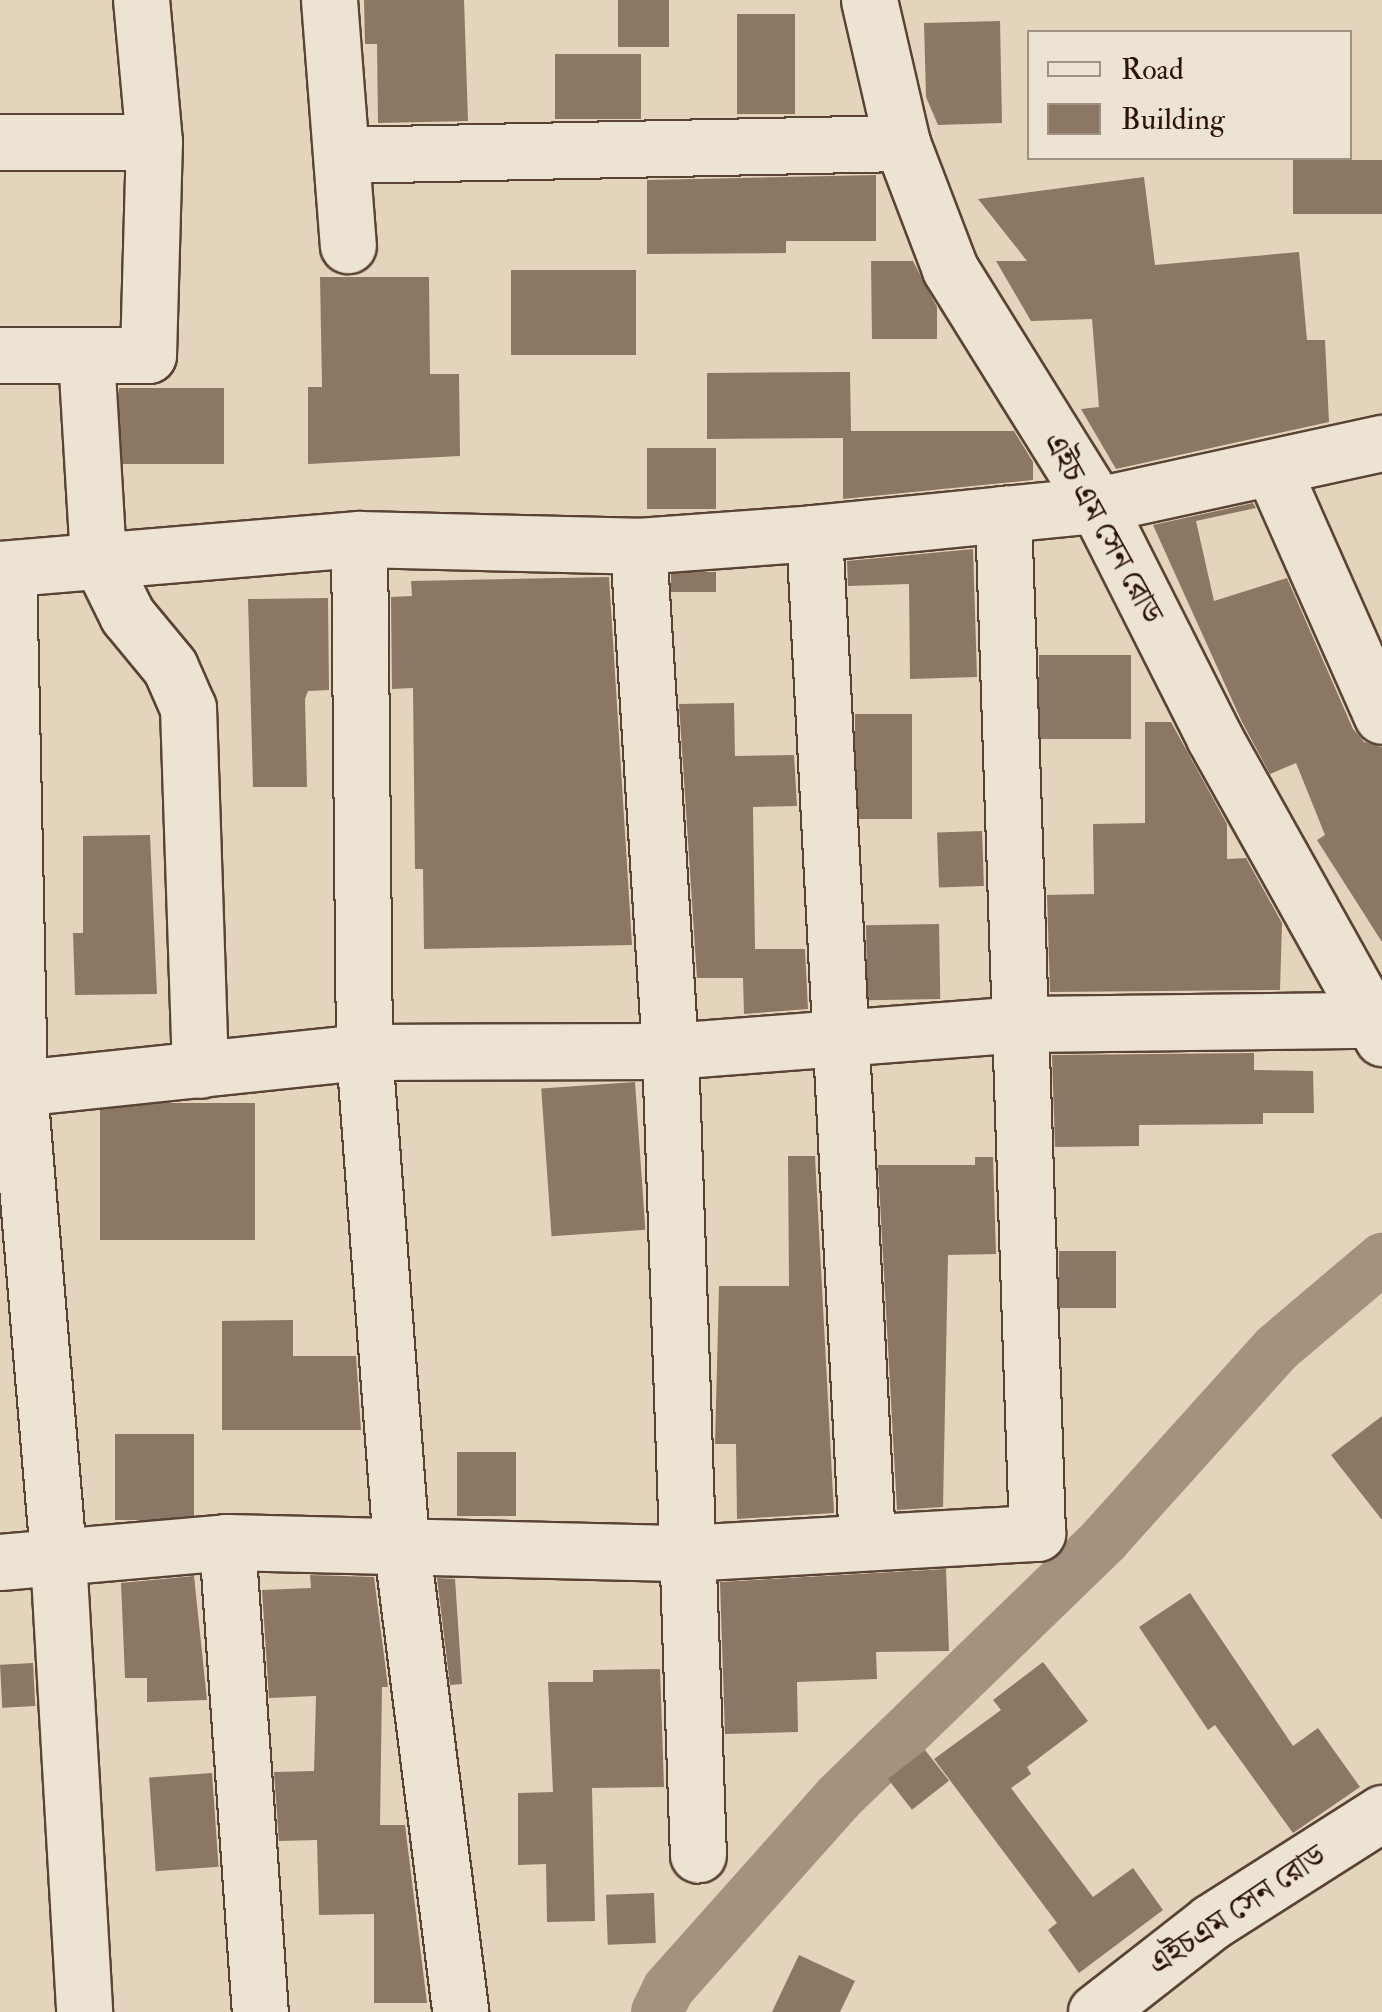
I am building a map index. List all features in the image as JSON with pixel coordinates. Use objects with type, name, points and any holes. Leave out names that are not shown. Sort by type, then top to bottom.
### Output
[{"type":"street","points":[[0,355],[148,355],[154,142],[141,0]]},
{"type":"street","points":[[328,0],[348,245]]},
{"type":"street","name":"এইচ এম সেন রোড","points":[[869,0],[902,143],[950,269],[1096,505],[1214,737],[1377,1029]]},
{"type":"street","points":[[0,142],[154,142]]},
{"type":"street","points":[[343,154],[902,143]]},
{"type":"street","points":[[86,356],[98,556],[128,615],[170,667],[188,708],[200,1070]]},
{"type":"street","points":[[84,2012],[58,1557],[10,1090],[4,569],[98,556],[359,539],[638,546],[814,533],[1096,505],[1382,443]]},
{"type":"street","points":[[1272,468],[1382,716]]},
{"type":"street","points":[[0,1562],[226,1542],[401,1542],[686,1553],[1037,1533],[1024,1024],[1003,514]]},
{"type":"street","points":[[814,533],[868,1542]]},
{"type":"street","points":[[359,539],[364,1052],[401,1542],[460,2012]]},
{"type":"street","points":[[638,546],[670,1050],[698,1855]]},
{"type":"street","points":[[10,1090],[364,1052],[670,1050],[1024,1024],[1377,1029]]},
{"type":"street","points":[[226,1542],[260,2012]]},
{"type":"street","name":"এইচএম সেন রোড","points":[[1096,2012],[1211,1922],[1382,1814]]},
{"type":"building","points":[[364,0],[464,0],[468,121],[378,123],[377,44],[365,44]]},
{"type":"building","points":[[618,0],[669,0],[669,47],[618,47]]},
{"type":"building","points":[[737,14],[795,14],[795,114],[737,114]]},
{"type":"building","points":[[1000,21],[1002,123],[938,125],[926,97],[924,23]]},
{"type":"building","points":[[555,54],[641,54],[641,119],[555,119]]},
{"type":"building","points":[[1293,160],[1382,160],[1382,214],[1293,214]]},
{"type":"building","points":[[876,175],[876,241],[786,241],[786,253],[647,254],[647,180]]},
{"type":"building","points":[[1144,177],[1155,265],[1299,252],[1307,340],[1325,340],[1329,422],[1116,469],[1081,409],[1099,407],[1092,319],[1031,321],[996,261],[1027,261],[978,199]]},
{"type":"building","points":[[871,261],[913,261],[937,307],[937,339],[872,339]]},
{"type":"building","points":[[511,270],[636,270],[636,355],[511,355]]},
{"type":"building","points":[[320,277],[429,277],[430,374],[459,374],[460,456],[308,464],[308,387],[322,387]]},
{"type":"building","points":[[850,372],[851,431],[1014,431],[1033,462],[1033,480],[843,499],[843,438],[707,439],[707,373]]},
{"type":"building","points":[[119,388],[224,388],[224,464],[119,464]]},
{"type":"building","points":[[647,448],[716,448],[716,509],[647,509]]},
{"type":"building","points":[[1253,503],[1256,508],[1196,521],[1214,601],[1287,578],[1353,729],[1364,742],[1382,747],[1382,942],[1317,840],[1325,835],[1296,763],[1270,774],[1242,722],[1153,525]]},
{"type":"building","points":[[973,549],[977,677],[910,679],[909,584],[848,586],[847,561]]},
{"type":"building","points":[[671,572],[716,572],[716,592],[671,592]]},
{"type":"building","points":[[609,577],[632,945],[424,949],[423,869],[415,869],[413,688],[392,689],[391,597],[412,596],[411,581]]},
{"type":"building","points":[[328,598],[329,690],[308,691],[305,699],[307,787],[253,787],[248,599]]},
{"type":"building","points":[[1039,655],[1131,655],[1131,739],[1039,739]]},
{"type":"building","points":[[734,703],[735,756],[794,755],[797,806],[753,807],[755,949],[805,949],[808,1009],[744,1014],[743,978],[697,978],[679,704]]},
{"type":"building","points":[[855,714],[912,714],[912,819],[855,819]]},
{"type":"building","points":[[1145,722],[1171,722],[1227,824],[1227,859],[1246,858],[1282,923],[1280,990],[1050,992],[1047,895],[1094,894],[1093,824],[1145,823]]},
{"type":"building","points":[[982,831],[984,886],[939,888],[937,833]]},
{"type":"building","points":[[150,835],[157,994],[75,995],[73,933],[83,933],[83,836]]},
{"type":"building","points":[[939,924],[940,999],[867,1000],[866,925]]},
{"type":"building","points":[[1254,1053],[1254,1070],[1313,1071],[1314,1113],[1263,1113],[1263,1124],[1139,1125],[1139,1146],[1055,1147],[1052,1055]]},
{"type":"building","points":[[635,1082],[645,1230],[552,1236],[541,1089]]},
{"type":"building","points":[[100,1103],[255,1103],[255,1240],[100,1240]]},
{"type":"building","points":[[788,1156],[815,1156],[834,1513],[737,1519],[736,1444],[715,1444],[719,1286],[789,1286]]},
{"type":"building","points":[[975,1157],[993,1157],[996,1254],[948,1255],[943,1507],[897,1510],[878,1165],[975,1165]]},
{"type":"building","points":[[1059,1251],[1116,1251],[1116,1308],[1059,1308]]},
{"type":"building","points":[[293,1320],[293,1356],[356,1356],[361,1430],[222,1430],[222,1321]]},
{"type":"building","points":[[1382,1416],[1382,1520],[1331,1455]]},
{"type":"building","points":[[115,1434],[194,1434],[194,1520],[115,1520]]},
{"type":"building","points":[[457,1452],[516,1452],[516,1516],[457,1516]]},
{"type":"building","points":[[946,1569],[949,1651],[876,1652],[877,1679],[797,1682],[798,1732],[725,1734],[720,1582]]},
{"type":"building","points":[[310,1575],[374,1577],[388,1687],[382,1687],[380,1825],[405,1825],[427,2003],[374,2003],[374,1914],[319,1915],[317,1840],[279,1841],[274,1772],[314,1771],[316,1696],[269,1698],[262,1590],[311,1588]]},
{"type":"building","points":[[194,1576],[207,1700],[147,1702],[147,1678],[125,1678],[121,1583]]},
{"type":"building","points":[[437,1578],[455,1579],[462,1684],[450,1685]]},
{"type":"building","points":[[1190,1593],[1293,1746],[1318,1728],[1360,1787],[1293,1833],[1215,1725],[1208,1730],[1139,1627]]},
{"type":"building","points":[[1043,1662],[1088,1721],[1027,1767],[1031,1774],[1011,1788],[1093,1897],[1133,1868],[1163,1910],[1079,1973],[1048,1930],[1057,1923],[934,1759],[1001,1710],[993,1700]]},
{"type":"building","points":[[33,1663],[35,1706],[2,1708],[0,1665]]},
{"type":"building","points":[[660,1669],[664,1787],[592,1788],[595,1921],[547,1922],[546,1864],[518,1865],[518,1793],[553,1792],[548,1682],[593,1682],[593,1670]]},
{"type":"building","points":[[925,1750],[949,1781],[912,1810],[888,1779]]},
{"type":"building","points":[[212,1773],[219,1867],[156,1871],[149,1777]]},
{"type":"building","points":[[654,1893],[656,1943],[608,1945],[606,1895]]},
{"type":"building","points":[[799,1955],[855,1981],[840,2012],[772,2012]]},
{"type":"waterway","points":[[657,2012],[668,1989],[838,1798],[1104,1540],[1277,1348],[1382,1259]]}]
